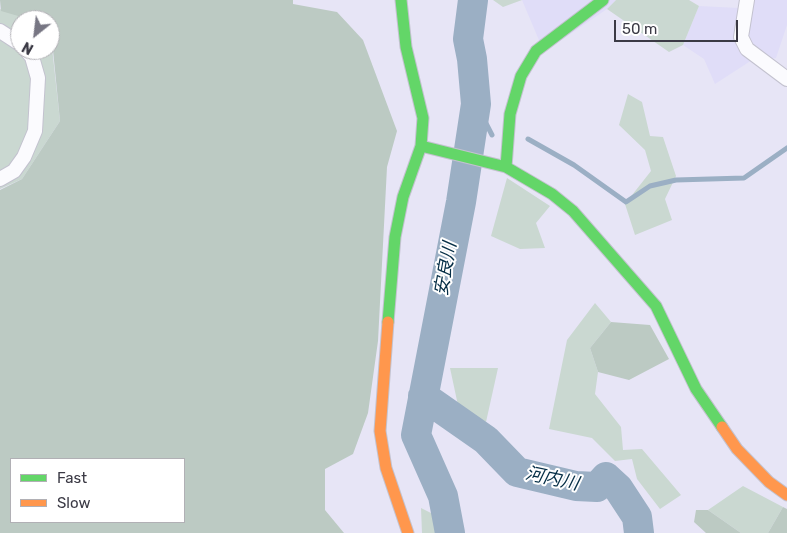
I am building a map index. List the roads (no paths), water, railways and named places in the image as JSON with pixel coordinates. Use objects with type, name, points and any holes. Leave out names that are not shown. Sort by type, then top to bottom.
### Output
[{"type":"street","points":[[401,0],[406,46],[424,118],[421,146],[403,197],[395,237],[380,431],[386,468],[408,533]]},
{"type":"street","points":[[502,165],[514,98],[521,76],[536,50],[603,0]]},
{"type":"street","points":[[747,0],[741,37],[747,48],[787,79]]},
{"type":"street","points":[[0,180],[14,171],[24,157],[35,131],[38,78],[33,60]]},
{"type":"street","points":[[421,146],[502,165],[552,194],[573,212],[656,306],[696,389],[737,449],[769,482],[787,495]]},
{"type":"waterway","name":"安良川","points":[[450,533],[443,496],[416,435],[461,202],[476,104],[472,59],[468,39],[473,0]]},
{"type":"waterway","points":[[476,104],[492,135]]},
{"type":"waterway","points":[[528,139],[574,165],[626,202],[650,186],[676,180],[744,178],[787,148]]},
{"type":"waterway","name":"河内川","points":[[423,396],[486,440],[517,472],[576,486],[597,487],[606,477],[618,488],[637,517],[639,533]]}]
